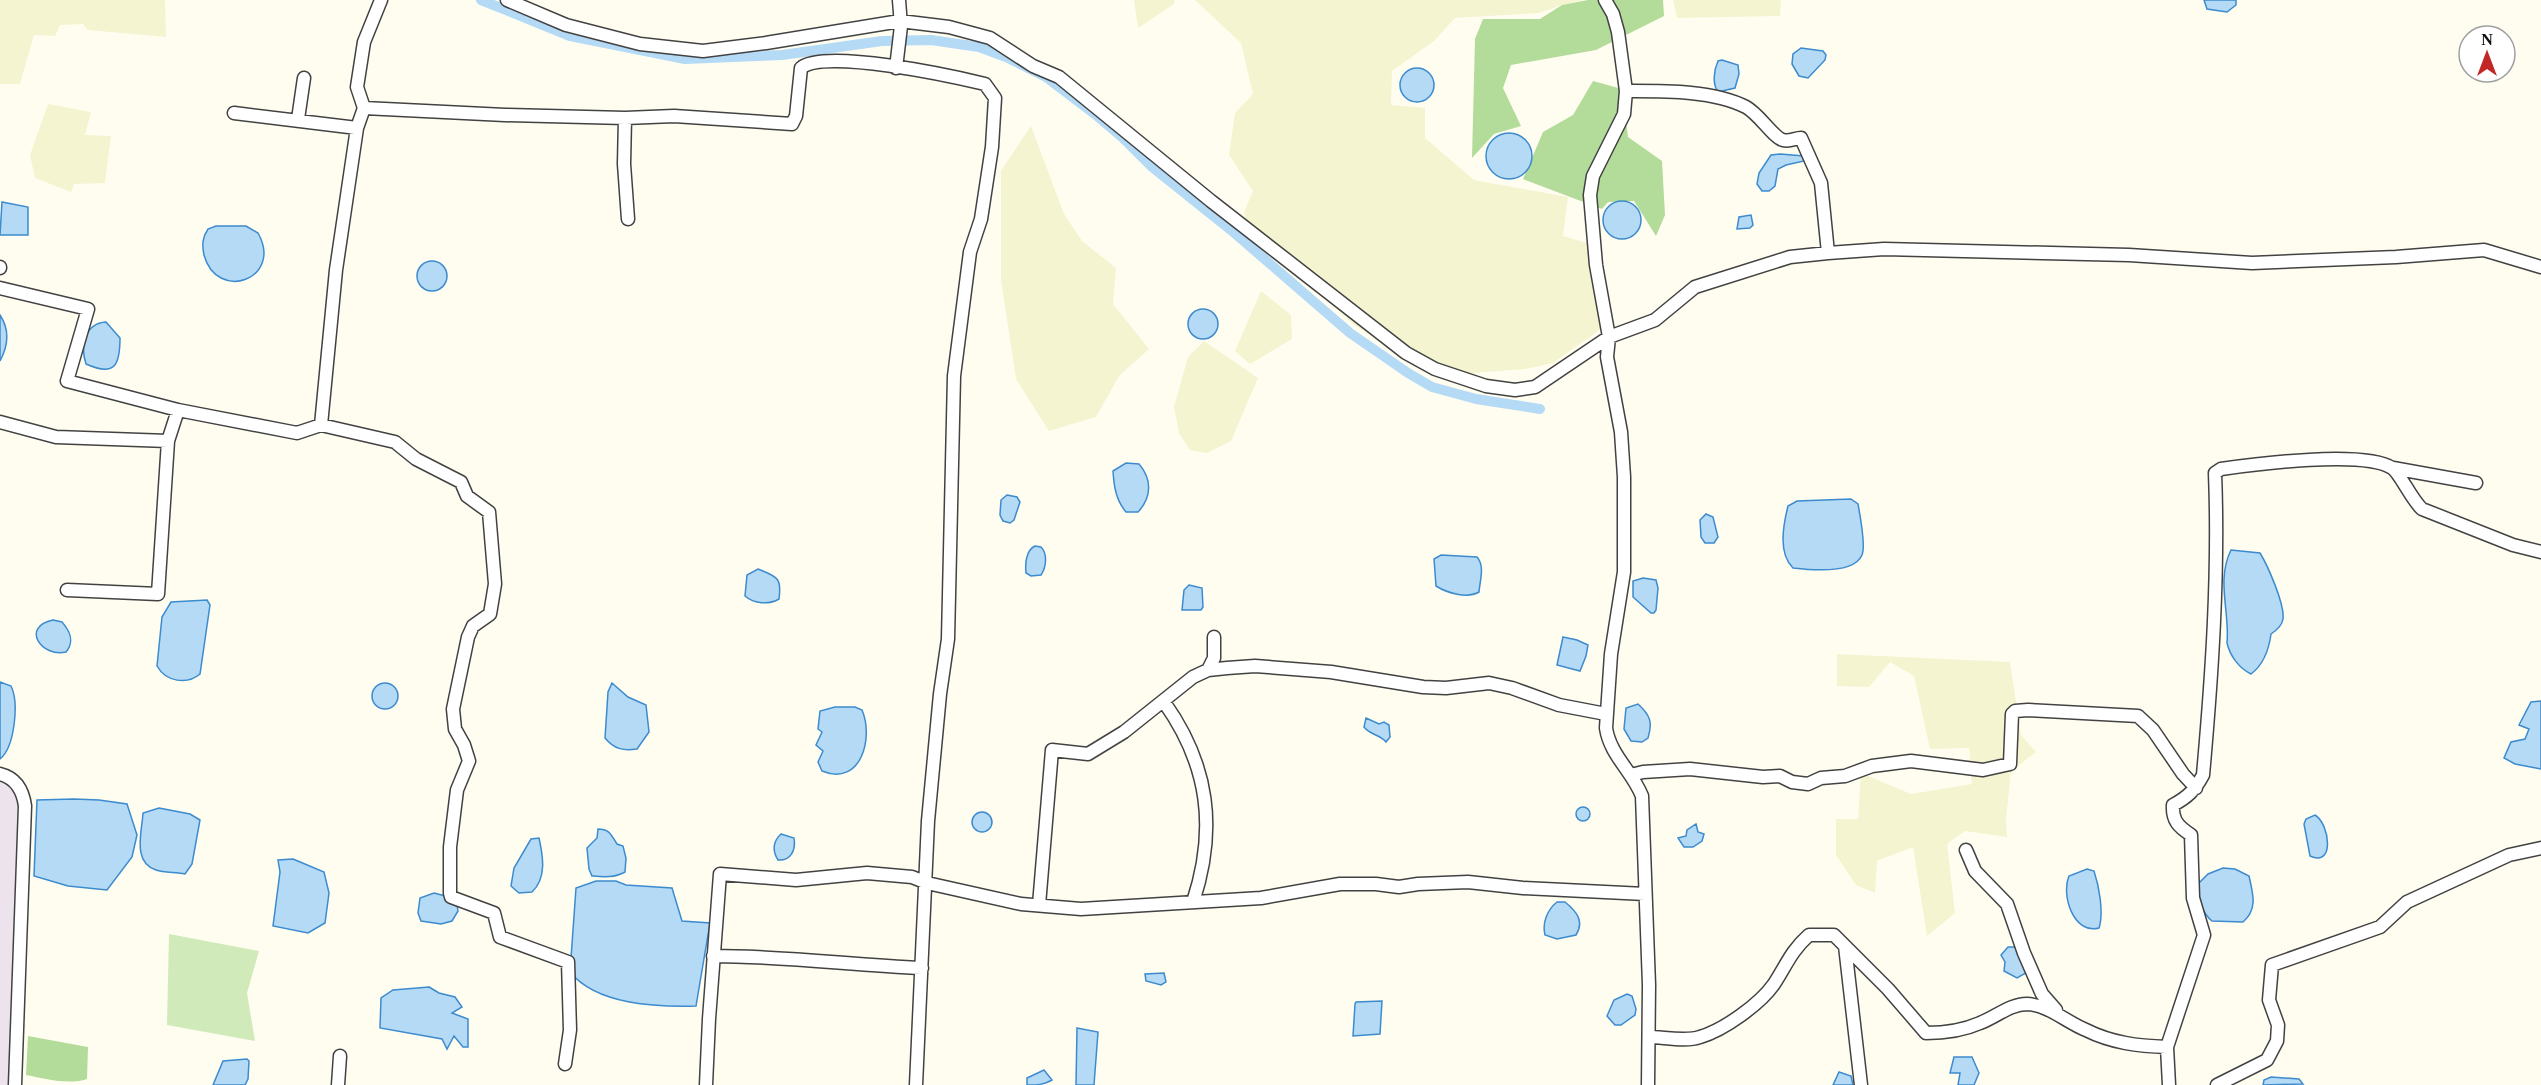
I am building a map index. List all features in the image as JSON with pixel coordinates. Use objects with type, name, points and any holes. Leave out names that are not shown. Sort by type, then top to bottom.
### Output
[{"type":"street","points":[[321,425],[336,270],[357,128],[364,108],[357,87],[364,42],[381,0]]},
{"type":"street","points":[[507,0],[566,25],[640,44],[703,51],[901,24],[949,27],[990,38],[1034,66],[1059,77],[1211,201],[1406,353],[1435,369],[1486,386],[1515,390],[1535,387],[1609,338],[1655,320],[1695,287],[1790,257],[1884,249],[2129,255],[2252,263],[2396,257],[2484,250],[2541,267]]},
{"type":"street","points":[[896,68],[901,24],[899,0]]},
{"type":"street","points":[[1605,0],[1613,14],[1618,32],[1626,91],[1624,114],[1593,176],[1590,195],[1596,265],[1609,338],[1607,357],[1621,432],[1624,572],[1611,654],[1606,714],[1608,740],[1642,796],[1649,1037],[1648,1085]]},
{"type":"street","points":[[364,108],[625,118],[695,117],[792,124],[796,116],[801,68],[806,63],[848,60],[985,84],[995,98],[992,147],[981,219],[970,252],[954,376],[948,639],[940,694],[928,821],[927,883],[916,1085]]},
{"type":"street","points":[[298,119],[304,78]]},
{"type":"street","points":[[1626,91],[1664,91],[1728,100],[1748,107],[1780,139],[1787,141],[1801,138],[1821,183],[1828,254]]},
{"type":"street","points":[[234,113],[357,128]]},
{"type":"street","points":[[625,118],[624,164],[628,219]]},
{"type":"street","points":[[0,288],[88,309],[67,381],[178,410],[297,433],[321,425],[395,442],[416,459],[461,482],[467,496],[489,512],[495,584],[490,614],[473,626],[468,637],[453,709],[455,729],[464,745],[468,761],[457,790],[450,847],[450,893],[451,897],[461,902],[494,912],[500,937],[568,962],[570,1030],[565,1064]]},
{"type":"street","points":[[67,590],[158,594],[168,441],[178,410]]},
{"type":"street","points":[[0,422],[56,437],[168,441]]},
{"type":"street","points":[[2169,1085],[2167,1047],[2204,935],[2193,898],[2192,835],[2178,826],[2172,814],[2173,805],[2187,798],[2203,775],[2211,684],[2217,512],[2215,473],[2221,469],[2314,459],[2357,459],[2476,483]]},
{"type":"street","points":[[2393,468],[2413,500],[2422,509],[2513,545],[2541,552]]},
{"type":"street","points":[[1208,670],[1214,657],[1215,637]]},
{"type":"street","points":[[1040,905],[1052,750],[1088,754],[1124,732],[1193,677],[1208,670],[1256,666],[1284,668],[1368,677],[1400,685],[1446,688],[1489,683],[1512,687],[1559,705],[1606,714]]},
{"type":"street","points":[[1164,702],[1179,723],[1196,759],[1207,808],[1206,844],[1200,882],[1193,902]]},
{"type":"street","points":[[1631,775],[1690,769],[1780,776],[1792,782],[1808,784],[1821,778],[1845,776],[1872,766],[1911,761],[1983,770],[2010,764],[2012,714],[2015,711],[2028,710],[2138,716],[2153,730],[2182,774],[2196,788]]},
{"type":"street","points":[[0,774],[12,779],[23,793],[25,806],[15,1085]]},
{"type":"street","points":[[2217,1085],[2267,1060],[2277,1041],[2278,1025],[2269,1000],[2272,965],[2380,927],[2407,902],[2509,855],[2541,848]]},
{"type":"street","points":[[1966,850],[1975,871],[2007,904],[2024,953],[2042,994],[2065,1020]]},
{"type":"street","points":[[706,1085],[720,874],[796,880],[867,873],[912,877],[927,883],[1021,904],[1081,909],[1261,897],[1340,885],[1376,884],[1399,887],[1468,882],[1533,889],[1645,894]]},
{"type":"street","points":[[1649,1037],[1698,1038],[1756,1005],[1774,985],[1795,947],[1809,935],[1834,935],[1888,989],[1926,1033],[1950,1033],[1982,1023],[2004,1010],[2025,1004],[2044,1007],[2087,1031],[2121,1042],[2167,1047]]},
{"type":"street","points":[[1845,946],[1861,1085]]},
{"type":"street","points":[[713,956],[762,956],[922,968]]},
{"type":"street","points":[[338,1085],[340,1056]]},
{"type":"shaded area","points":[[0,780],[11,785],[20,797],[9,1085],[0,1085]]},
{"type":"green space","points":[[0,0],[165,0],[166,37],[88,30],[83,24],[60,25],[55,36],[34,35],[20,84],[0,84]]},
{"type":"green space","points":[[1134,0],[1175,0],[1174,4],[1138,28]]},
{"type":"green space","points":[[1195,0],[1583,0],[1539,13],[1455,18],[1434,41],[1392,71],[1391,105],[1425,108],[1425,138],[1474,180],[1568,197],[1563,236],[1587,243],[1596,283],[1601,329],[1553,363],[1525,369],[1448,375],[1404,357],[1353,324],[1301,275],[1252,240],[1244,212],[1253,191],[1229,155],[1235,113],[1253,94],[1241,43]]},
{"type":"green space","points":[[1588,0],[1663,0],[1664,16],[1596,50],[1511,65],[1503,88],[1521,126],[1494,134],[1472,158],[1475,39],[1483,19],[1540,19],[1562,5]]},
{"type":"green space","points":[[1673,0],[1781,0],[1780,16],[1677,18]]},
{"type":"green space","points":[[1593,81],[1622,89],[1628,137],[1662,161],[1665,215],[1656,236],[1634,201],[1608,202],[1602,209],[1523,179],[1543,132],[1573,115]]},
{"type":"green space","points":[[48,104],[91,112],[85,135],[111,136],[105,183],[74,184],[71,192],[35,178],[30,155]]},
{"type":"green space","points":[[1031,126],[1064,214],[1082,241],[1116,268],[1113,304],[1149,349],[1119,376],[1096,417],[1049,431],[1016,379],[1001,280],[1001,171]]},
{"type":"green space","points":[[1261,291],[1291,315],[1292,339],[1250,364],[1235,351]]},
{"type":"green space","points":[[1204,341],[1258,378],[1231,441],[1207,453],[1190,450],[1179,433],[1174,407],[1188,357]]},
{"type":"green space","points":[[1837,654],[2010,662],[2021,735],[2036,752],[2011,771],[2006,819],[2007,837],[1965,831],[1947,844],[1955,913],[1927,936],[1913,847],[1877,861],[1875,893],[1856,885],[1836,855],[1836,819],[1858,819],[1861,773],[1911,794],[1972,784],[1969,748],[1930,749],[1914,676],[1890,662],[1869,687],[1837,686]]},
{"type":"green space","points":[[169,934],[259,951],[247,993],[255,1041],[167,1025]]},
{"type":"green space","points":[[28,1036],[88,1047],[87,1079],[80,1081],[49,1080],[26,1075]]},
{"type":"water","points":[[2204,0],[2236,0],[2236,5],[2227,12],[2207,9]]},
{"type":"water","points":[[1801,48],[1823,51],[1826,55],[1825,60],[1808,78],[1799,76],[1792,64],[1793,54]]},
{"type":"water","points":[[1718,61],[1738,65],[1739,74],[1735,88],[1718,92],[1714,81],[1715,73]]},
{"type":"water","points":[[1417,68],[1429,73],[1434,85],[1429,97],[1417,102],[1405,97],[1400,85],[1405,73]]},
{"type":"water","points":[[1509,133],[1518,134],[1525,140],[1531,147],[1531,165],[1525,172],[1518,178],[1509,179],[1500,178],[1493,172],[1487,165],[1486,156],[1487,147],[1493,140],[1500,134]]},
{"type":"water","points":[[1771,155],[1804,156],[1804,161],[1778,169],[1775,186],[1769,191],[1762,191],[1757,184],[1759,173]]},
{"type":"water","points":[[1622,201],[1636,206],[1641,220],[1636,234],[1622,239],[1608,234],[1603,220],[1608,206]]},
{"type":"water","points":[[2,202],[28,207],[28,235],[0,235]]},
{"type":"water","points":[[1751,215],[1753,225],[1750,228],[1737,229],[1739,217]]},
{"type":"water","points":[[216,226],[246,226],[258,233],[264,249],[262,263],[256,273],[246,279],[234,281],[222,278],[211,270],[204,255],[203,242],[208,229]]},
{"type":"water","points":[[432,261],[443,265],[447,276],[443,287],[432,291],[421,287],[417,276],[421,265]]},
{"type":"water","points":[[1203,309],[1213,314],[1218,324],[1213,334],[1203,339],[1193,334],[1188,324],[1193,314]]},
{"type":"water","points":[[0,315],[7,338],[0,361]]},
{"type":"water","points":[[106,322],[120,338],[117,362],[110,369],[96,368],[86,364],[84,357],[84,343],[89,331],[93,326]]},
{"type":"water","points":[[1126,463],[1139,464],[1148,482],[1146,500],[1138,512],[1126,512],[1116,493],[1113,471]]},
{"type":"water","points":[[1007,495],[1017,497],[1020,502],[1014,520],[1010,523],[1003,521],[1000,515],[1001,500]]},
{"type":"water","points":[[1851,499],[1858,504],[1862,530],[1863,551],[1857,561],[1841,568],[1793,568],[1785,555],[1783,539],[1788,506],[1797,501]]},
{"type":"water","points":[[1706,514],[1713,517],[1718,537],[1714,543],[1705,543],[1701,537],[1700,520]]},
{"type":"water","points":[[1035,546],[1043,550],[1045,565],[1041,575],[1031,576],[1026,573],[1026,562],[1028,554]]},
{"type":"water","points":[[2231,550],[2260,553],[2275,586],[2283,613],[2282,624],[2271,634],[2265,656],[2251,674],[2236,661],[2227,643],[2224,573]]},
{"type":"water","points":[[1441,555],[1477,557],[1481,569],[1479,592],[1469,595],[1457,594],[1436,586],[1434,559]]},
{"type":"water","points":[[758,569],[777,579],[780,586],[779,599],[762,603],[745,596],[747,575]]},
{"type":"water","points":[[1643,578],[1656,580],[1658,588],[1654,613],[1651,613],[1633,597],[1633,581]]},
{"type":"water","points":[[1189,585],[1202,588],[1203,607],[1201,610],[1182,610],[1184,590]]},
{"type":"water","points":[[207,600],[210,605],[200,674],[183,681],[166,676],[157,666],[162,617],[171,602]]},
{"type":"water","points":[[53,620],[62,622],[69,633],[71,640],[66,652],[49,651],[38,641],[36,635],[38,629]]},
{"type":"water","points":[[1563,637],[1588,645],[1580,671],[1557,665]]},
{"type":"water","points":[[0,682],[11,686],[15,713],[9,745],[0,759]]},
{"type":"water","points":[[385,683],[394,687],[398,696],[394,705],[385,709],[376,705],[372,696],[376,687]]},
{"type":"water","points":[[612,683],[628,697],[646,705],[649,732],[637,749],[619,748],[605,738],[608,692]]},
{"type":"water","points":[[2541,701],[2541,769],[2515,764],[2504,758],[2511,742],[2525,739],[2529,729],[2519,725],[2531,702]]},
{"type":"water","points":[[1638,704],[1648,715],[1650,723],[1648,738],[1642,742],[1631,741],[1624,729],[1626,708]]},
{"type":"water","points":[[835,707],[855,707],[862,710],[866,734],[865,746],[855,766],[846,772],[835,774],[822,771],[818,762],[823,751],[816,745],[822,732],[818,729],[820,711]]},
{"type":"water","points":[[1366,718],[1379,724],[1384,722],[1389,725],[1390,737],[1386,742],[1364,727]]},
{"type":"water","points":[[74,799],[127,804],[137,835],[132,857],[107,890],[68,886],[34,876],[37,800]]},
{"type":"water","points":[[1580,807],[1586,807],[1590,814],[1586,821],[1580,821],[1576,817],[1576,811]]},
{"type":"water","points":[[159,808],[190,814],[200,820],[192,864],[185,874],[156,870],[149,866],[141,853],[143,813]]},
{"type":"water","points":[[982,812],[989,815],[992,822],[989,829],[982,832],[975,829],[972,822],[975,815]]},
{"type":"water","points":[[2315,815],[2324,827],[2328,843],[2327,851],[2318,858],[2310,856],[2304,824],[2306,819]]},
{"type":"water","points":[[1696,824],[1698,832],[1704,834],[1702,841],[1693,847],[1684,847],[1678,838],[1686,836],[1687,830]]},
{"type":"water","points":[[598,829],[608,831],[617,844],[623,846],[626,858],[625,872],[605,877],[592,876],[587,848],[597,838]]},
{"type":"water","points":[[781,834],[794,838],[794,847],[789,857],[778,860],[774,846]]},
{"type":"water","points":[[539,838],[542,859],[540,880],[532,892],[519,893],[511,886],[514,868],[531,839]]},
{"type":"water","points":[[293,859],[324,872],[329,893],[325,923],[308,933],[273,926],[280,872],[278,860]]},
{"type":"water","points":[[2223,868],[2235,869],[2249,876],[2253,906],[2243,922],[2212,921],[2199,901],[2196,886],[2208,874]]},
{"type":"water","points":[[2087,869],[2094,871],[2098,884],[2101,907],[2099,928],[2090,929],[2082,925],[2071,911],[2068,902],[2069,876]]},
{"type":"water","points":[[596,881],[616,881],[626,885],[672,888],[682,921],[710,923],[696,1006],[663,1006],[611,998],[582,983],[570,972],[576,888]]},
{"type":"water","points":[[434,893],[449,897],[457,905],[458,911],[452,921],[441,924],[421,921],[418,913],[420,898]]},
{"type":"water","points":[[1557,902],[1565,902],[1578,917],[1580,925],[1576,935],[1557,939],[1545,935],[1546,917]]},
{"type":"water","points":[[2008,947],[2015,947],[2022,958],[2026,973],[2017,978],[2004,971],[2005,962],[2001,955]]},
{"type":"water","points":[[1164,973],[1166,982],[1161,985],[1146,981],[1145,974]]},
{"type":"water","points":[[429,987],[439,993],[455,997],[462,1007],[452,1013],[468,1019],[468,1047],[463,1047],[454,1036],[447,1049],[442,1039],[380,1028],[381,998],[393,990]]},
{"type":"water","points":[[1627,994],[1632,996],[1636,1009],[1635,1015],[1621,1025],[1615,1025],[1607,1016],[1614,1000]]},
{"type":"water","points":[[1382,1001],[1380,1034],[1353,1036],[1356,1002]]},
{"type":"water","points":[[1077,1028],[1098,1032],[1094,1085],[1076,1085]]},
{"type":"water","points":[[1954,1057],[1972,1057],[1979,1073],[1974,1085],[1958,1085],[1960,1073],[1950,1073]]},
{"type":"water","points":[[247,1059],[249,1061],[248,1079],[245,1085],[213,1085],[223,1061]]},
{"type":"water","points":[[1044,1070],[1052,1080],[1027,1085],[1027,1078]]},
{"type":"water","points":[[1839,1072],[1851,1076],[1853,1085],[1833,1085]]},
{"type":"water","points":[[2271,1077],[2299,1079],[2303,1084],[2263,1085],[2264,1080]]},
{"type":"waterway","points":[[481,0],[570,36],[685,59],[782,55],[882,41],[931,40],[979,47],[1006,57],[1046,77],[1096,115],[1151,166],[1231,230],[1350,333],[1408,373],[1432,387],[1476,399],[1540,409]]}]
